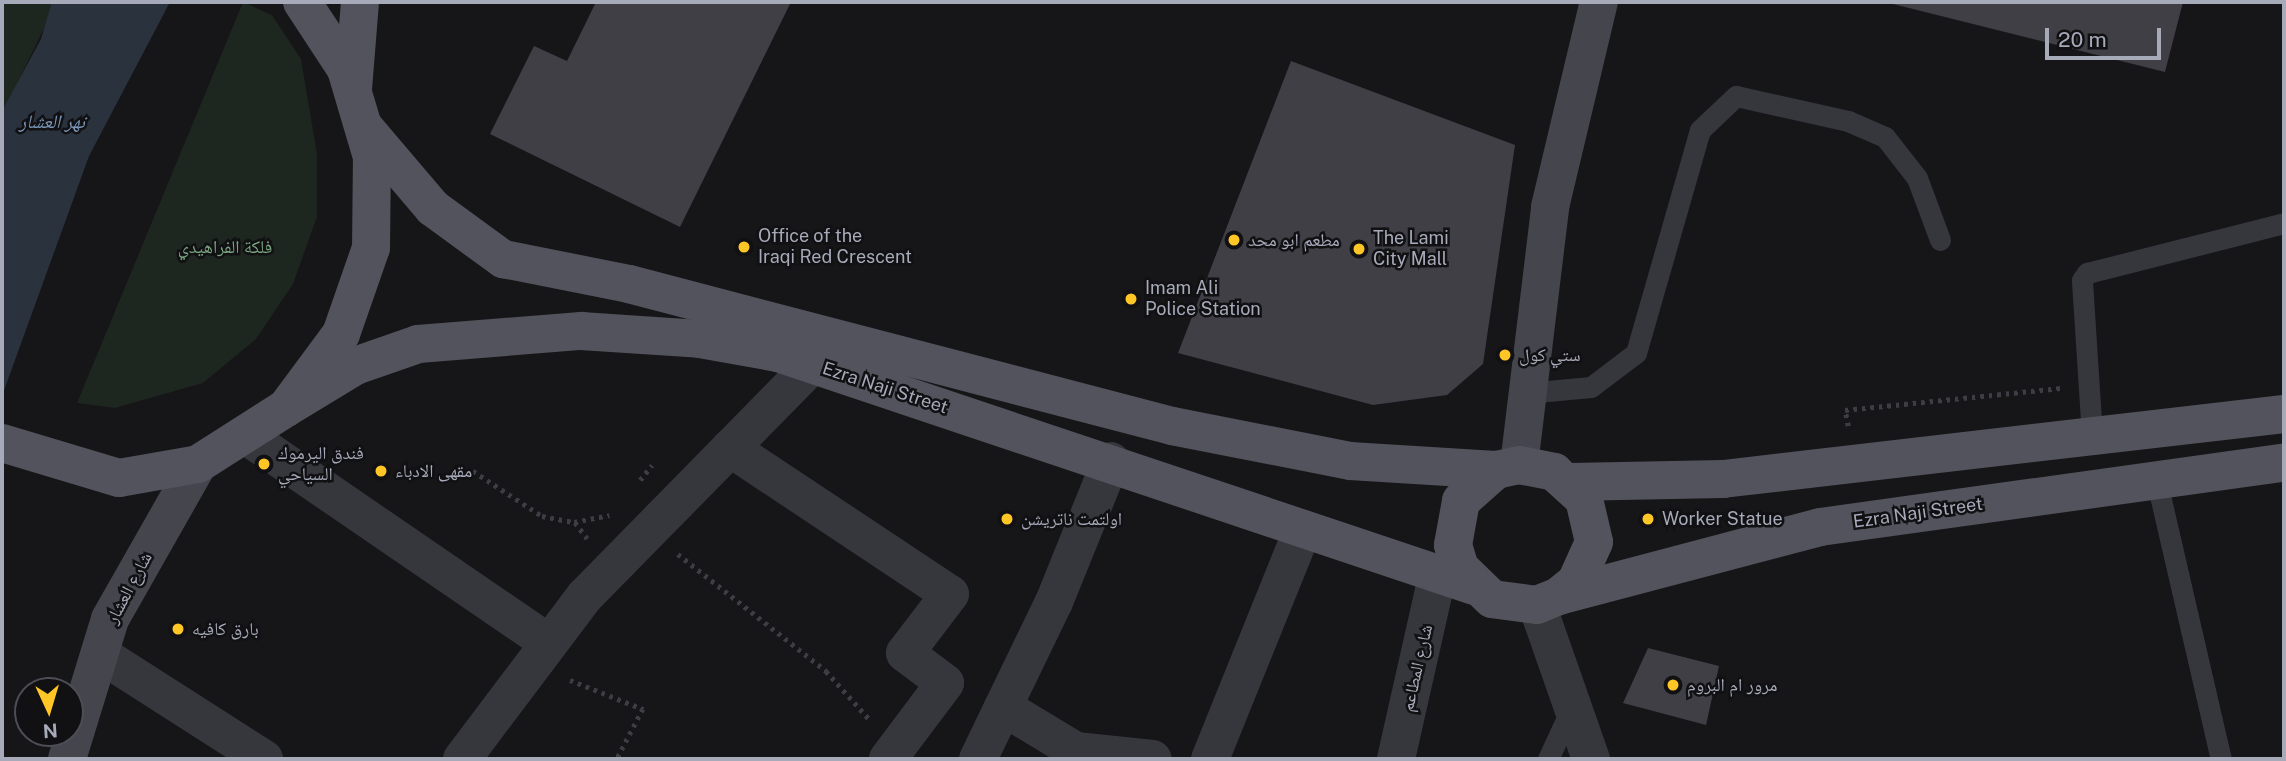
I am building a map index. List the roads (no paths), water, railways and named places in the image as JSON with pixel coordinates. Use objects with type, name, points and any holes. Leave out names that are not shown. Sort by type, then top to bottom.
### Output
[{"type":"main road","points":[[286,408],[341,334],[370,248],[372,157],[364,127],[346,69],[302,2]]},
{"type":"main road","points":[[353,92],[360,2]]},
{"type":"main road","name":"Ezra Naji Street","points":[[364,127],[433,208],[503,259],[629,284],[1172,426],[1350,461],[1507,467]]},
{"type":"main road","name":"Ezra Naji Street","points":[[198,464],[355,366],[418,344],[480,338],[637,331],[812,365],[1111,461],[1437,577],[1474,586]]},
{"type":"main road","points":[[1570,482],[1584,499],[1594,542],[1582,573],[1548,601],[1492,599],[1474,586],[1460,568],[1453,522],[1476,482],[1507,467],[1570,482],[1723,479],[2284,414]]},
{"type":"main road","points":[[2,443],[119,478],[198,464]]},
{"type":"main road","name":"Ezra Naji Street","points":[[1548,601],[1820,527],[2156,478],[2284,463]]},
{"type":"street","points":[[1507,467],[1526,393],[1550,207],[1598,2]]},
{"type":"street","points":[[462,759],[540,654],[649,531],[812,365]]},
{"type":"street","points":[[245,435],[540,654]]},
{"type":"street","points":[[730,448],[950,594],[905,653],[945,683],[892,754]]},
{"type":"street","points":[[978,759],[1111,461]]},
{"type":"street","name":"شارع العشار","points":[[67,759],[110,620],[198,464]]},
{"type":"street","points":[[1210,759],[1303,529]]},
{"type":"street","name":"شارع المطاعم","points":[[1396,759],[1437,577]]},
{"type":"street","points":[[1548,601],[1572,706],[1591,759]]},
{"type":"street","points":[[100,654],[264,759]]},
{"type":"street","points":[[1003,707],[1076,751],[1153,759]]},
{"type":"lane","points":[[1526,393],[1591,387],[1636,353],[1700,130],[1736,96],[1848,121],[1885,137],[1917,178],[1940,240]]},
{"type":"lane","points":[[2092,436],[2082,279],[2087,273],[2284,223]]},
{"type":"lane","points":[[2156,478],[2221,759]]},
{"type":"lane","points":[[1548,759],[1572,706]]},
{"type":"water","name":"نهر العشار","points":[[52,2],[170,2],[89,156],[2,396],[2,111],[41,39]]},
{"type":"place","name":"مطعم ابو محد","points":[[1234,240]]},
{"type":"place","name":"Office of the Iraqi Red Crescent","points":[[744,247]]},
{"type":"place","name":"The Lami City Mall","points":[[1359,249]]},
{"type":"place","name":"Imam Ali Police Station","points":[[1131,299]]},
{"type":"place","name":"ستي كول","points":[[1505,355]]},
{"type":"place","name":"فندق اليرموك السياحي","points":[[264,464]]},
{"type":"place","name":"مقهى الادباء","points":[[381,471]]},
{"type":"place","name":"اولتمت ناتريشن","points":[[1007,519]]},
{"type":"place","name":"Worker Statue","points":[[1648,519]]},
{"type":"place","name":"بارق كافيه","points":[[178,629]]},
{"type":"place","name":"مرور ام البروم","points":[[1673,685]]},
{"type":"park label","name":"فلكة الفراهيدي","points":[[225,247]]}]
